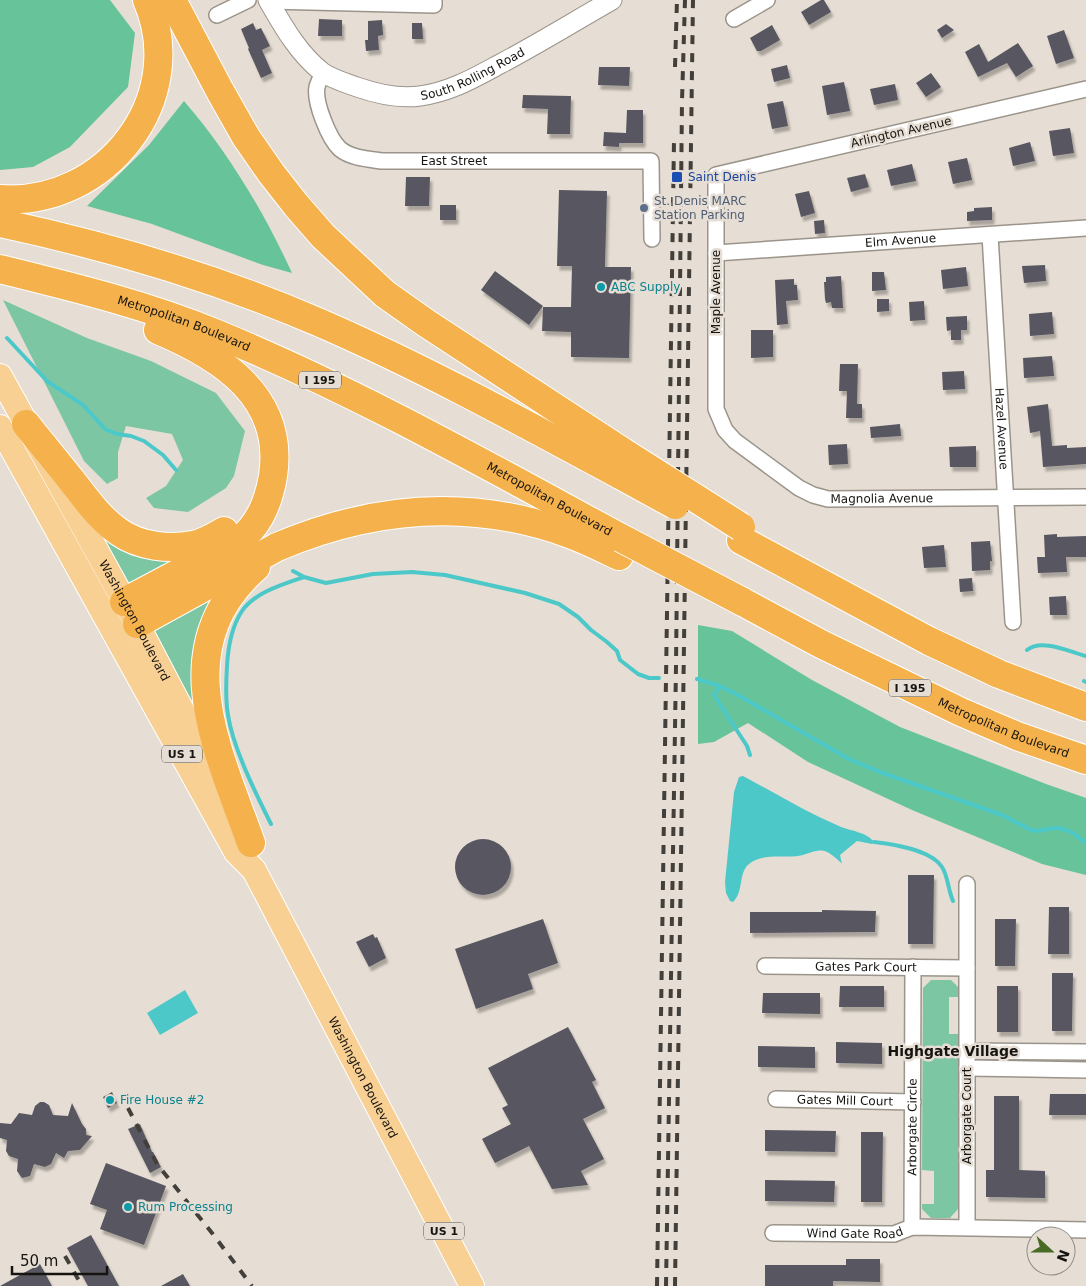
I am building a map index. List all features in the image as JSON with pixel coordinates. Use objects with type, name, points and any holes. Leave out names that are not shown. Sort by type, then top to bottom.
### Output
[{"type":"highway","points":[[0,199],[32,198],[59,192],[83,181],[106,165],[126,146],[140,125],[152,94],[158,68],[158,40],[147,0]]},
{"type":"highway","points":[[172,0],[246,137],[271,173],[324,236],[385,294],[622,464],[875,612],[929,641],[981,666],[1086,707]]},
{"type":"highway","points":[[0,223],[57,235],[144,259],[228,287],[317,321],[407,362],[490,405],[622,464]]},
{"type":"highway","points":[[0,270],[126,317],[203,351],[244,382],[258,400],[268,422],[276,459],[271,485],[259,517],[251,530],[237,542],[120,619]]},
{"type":"highway","name":"Metropolitan Boulevard","points":[[0,270],[133,305],[232,341],[299,370],[387,413],[620,548],[741,610],[821,644],[961,712],[1017,736],[1086,761]]},
{"type":"highway","points":[[13,426],[118,532],[134,540],[154,545],[175,547],[194,545],[209,540],[240,520],[271,485]]},
{"type":"highway","points":[[120,619],[277,547],[332,526],[361,519],[404,513],[441,511],[477,513],[512,518],[620,548]]},
{"type":"highway","points":[[251,842],[216,745],[204,686],[205,663],[209,639],[218,616],[230,596],[246,576],[277,547]]},
{"type":"main road","name":"Washington Boulevard","points":[[0,376],[13,426],[120,619],[251,842],[254,870]]},
{"type":"main road","name":"Washington Boulevard","points":[[120,619],[236,852],[254,870],[472,1286]]},
{"type":"street","points":[[217,16],[248,0]]},
{"type":"street","name":"South Rolling Road","points":[[323,73],[373,92],[398,97],[419,96],[441,91],[462,84],[506,61],[612,0]]},
{"type":"street","points":[[734,19],[767,0]]},
{"type":"street","points":[[268,1],[287,33],[302,53],[323,73]]},
{"type":"street","points":[[268,1],[434,2]]},
{"type":"street","name":"East Street","points":[[323,73],[316,88],[321,114],[334,142],[341,150],[358,157],[382,161],[651,161],[652,239]]},
{"type":"street","name":"Arlington Avenue","points":[[716,175],[1086,89]]},
{"type":"street","name":"Maple Avenue","points":[[716,175],[716,409]]},
{"type":"street","name":"Elm Avenue","points":[[716,254],[1086,228]]},
{"type":"street","name":"Hazel Avenue","points":[[990,235],[1013,622]]},
{"type":"street","name":"Magnolia Avenue","points":[[716,409],[725,430],[735,441],[799,488],[813,495],[828,499],[1086,497]]},
{"type":"street","name":"Arborgate Court","points":[[967,884],[967,1227]]},
{"type":"street","name":"Gates Park Court","points":[[765,966],[967,968]]},
{"type":"street","name":"Arborgate Circle","points":[[912,1227],[913,967]]},
{"type":"street","points":[[967,1051],[1086,1052]]},
{"type":"street","points":[[967,1068],[1086,1070]]},
{"type":"street","name":"Gates Mill Court","points":[[776,1099],[913,1102]]},
{"type":"street","name":"Wind Gate Road","points":[[773,1233],[894,1234],[912,1227],[1086,1230]]},
{"type":"green space","points":[[0,0],[110,0],[135,33],[128,87],[70,147],[33,167],[0,170]]},
{"type":"green space","points":[[184,101],[216,141],[244,183],[270,228],[292,273],[263,265],[152,224],[87,206],[149,145]]},
{"type":"green space","points":[[3,300],[87,338],[151,361],[216,393],[245,431],[234,476],[226,488],[188,512],[154,508],[146,498],[166,486],[183,460],[172,434],[126,426],[118,452],[118,478],[107,484],[84,461]]},
{"type":"green space","points":[[89,514],[187,553],[127,587]]},
{"type":"green space","points":[[231,581],[200,715],[152,631]]},
{"type":"green space","points":[[698,625],[732,631],[812,680],[900,727],[1086,798],[1086,875],[1042,864],[912,810],[808,762],[748,723],[714,742],[698,744]]},
{"type":"green space","points":[[931,980],[951,980],[959,988],[959,997],[949,997],[949,1034],[959,1034],[958,1209],[950,1218],[931,1218],[922,1209],[922,1204],[934,1204],[934,1171],[922,1170],[923,988]]},
{"type":"water","points":[[743,776],[815,815],[863,834],[874,842],[872,844],[857,841],[840,855],[842,864],[826,851],[814,851],[798,856],[760,858],[749,864],[743,872],[739,893],[733,902],[730,901],[726,893],[725,882],[734,792],[739,777]]},
{"type":"water","points":[[185,990],[198,1013],[160,1035],[147,1013]]},
{"type":"building","points":[[824,0],[831,12],[809,25],[801,12]]},
{"type":"building","points":[[319,19],[342,20],[342,36],[318,36]]},
{"type":"building","points":[[382,20],[383,35],[378,36],[379,50],[366,51],[365,40],[368,40],[368,21]]},
{"type":"building","points":[[253,23],[256,30],[261,28],[270,46],[262,50],[272,73],[261,78],[241,29]]},
{"type":"building","points":[[412,23],[422,23],[423,39],[412,39]]},
{"type":"building","points":[[946,24],[954,30],[942,38],[937,30]]},
{"type":"building","points":[[772,25],[780,40],[761,51],[757,51],[750,38]]},
{"type":"building","points":[[1064,30],[1074,58],[1056,64],[1047,36]]},
{"type":"building","points":[[1018,43],[1033,66],[1016,77],[1007,63],[978,77],[965,52],[979,44],[988,62]]},
{"type":"building","points":[[787,65],[790,78],[774,82],[771,69]]},
{"type":"building","points":[[599,67],[630,67],[629,86],[598,85]]},
{"type":"building","points":[[931,73],[941,87],[926,97],[916,83]]},
{"type":"building","points":[[844,82],[850,111],[827,115],[822,86]]},
{"type":"building","points":[[895,84],[898,100],[874,105],[870,89]]},
{"type":"building","points":[[523,95],[571,96],[570,134],[547,134],[548,109],[522,108]]},
{"type":"building","points":[[783,101],[788,126],[772,129],[767,104]]},
{"type":"building","points":[[627,110],[643,110],[643,143],[619,143],[619,147],[603,146],[604,132],[626,133]]},
{"type":"building","points":[[1070,128],[1074,153],[1053,156],[1049,131]]},
{"type":"building","points":[[1030,142],[1035,161],[1013,166],[1009,148]]},
{"type":"building","points":[[967,158],[972,180],[953,184],[948,162]]},
{"type":"building","points":[[912,164],[916,181],[891,186],[887,170]]},
{"type":"building","points":[[865,174],[869,187],[851,192],[847,178]]},
{"type":"building","points":[[406,177],[430,177],[429,206],[405,206]]},
{"type":"building","name":"ABC Supply","points":[[559,190],[607,191],[605,267],[631,267],[629,358],[571,357],[571,332],[542,331],[543,307],[571,307],[572,266],[557,266]]},
{"type":"building","points":[[809,191],[815,213],[801,217],[795,194]]},
{"type":"building","points":[[440,205],[456,205],[456,220],[440,220]]},
{"type":"building","points":[[992,207],[992,220],[967,221],[967,212],[974,211],[974,208]]},
{"type":"building","points":[[824,220],[825,233],[815,234],[814,221]]},
{"type":"building","points":[[1045,265],[1046,281],[1024,283],[1022,266]]},
{"type":"building","points":[[966,267],[968,286],[943,289],[941,270]]},
{"type":"building","points":[[495,271],[543,306],[529,325],[481,290]]},
{"type":"building","points":[[872,272],[884,272],[886,290],[872,291]]},
{"type":"building","points":[[841,276],[843,308],[832,308],[831,302],[826,303],[824,282],[826,282],[826,277]]},
{"type":"building","points":[[794,279],[794,285],[797,285],[798,300],[786,301],[788,324],[777,325],[775,280]]},
{"type":"building","points":[[877,299],[889,299],[889,311],[877,312]]},
{"type":"building","points":[[924,301],[925,320],[910,321],[909,302]]},
{"type":"building","points":[[1052,312],[1054,334],[1030,336],[1029,314]]},
{"type":"building","points":[[967,316],[967,330],[961,330],[961,340],[951,340],[951,330],[947,331],[946,317]]},
{"type":"building","points":[[751,330],[773,330],[773,357],[751,358]]},
{"type":"building","points":[[1052,356],[1054,376],[1024,378],[1023,358]]},
{"type":"building","points":[[840,364],[858,364],[857,404],[862,404],[862,418],[846,418],[847,391],[839,391]]},
{"type":"building","points":[[964,371],[965,389],[943,390],[942,372]]},
{"type":"building","points":[[1048,404],[1052,446],[1067,445],[1067,448],[1086,447],[1086,464],[1043,467],[1040,431],[1030,433],[1027,407]]},
{"type":"building","points":[[900,424],[901,436],[871,438],[870,427]]},
{"type":"building","points":[[847,444],[848,464],[829,465],[828,445]]},
{"type":"building","points":[[976,446],[976,467],[950,467],[949,447]]},
{"type":"building","points":[[1057,534],[1057,537],[1086,536],[1086,557],[1066,557],[1067,572],[1038,573],[1037,557],[1045,557],[1044,535]]},
{"type":"building","points":[[990,541],[992,561],[990,561],[990,570],[972,571],[971,542]]},
{"type":"building","points":[[944,545],[946,567],[924,568],[922,547]]},
{"type":"building","points":[[972,578],[973,591],[960,592],[959,579]]},
{"type":"building","points":[[1066,596],[1067,615],[1050,615],[1049,597]]},
{"type":"building","points":[[477,839],[489,839],[499,843],[507,851],[511,867],[507,883],[499,891],[489,895],[477,895],[467,891],[459,883],[455,873],[455,861],[459,851],[467,843]]},
{"type":"building","points":[[908,875],[934,875],[933,944],[908,944]]},
{"type":"building","points":[[1049,907],[1069,907],[1069,954],[1048,954]]},
{"type":"building","points":[[822,910],[876,911],[875,932],[750,933],[750,912],[822,912]]},
{"type":"building","points":[[543,919],[558,963],[528,974],[533,989],[476,1009],[455,949]]},
{"type":"building","points":[[995,919],[1016,919],[1015,966],[995,966]]},
{"type":"building","points":[[373,934],[375,938],[377,937],[386,958],[369,967],[356,942]]},
{"type":"building","points":[[1052,973],[1073,973],[1072,1031],[1052,1031]]},
{"type":"building","points":[[840,986],[884,986],[884,1007],[839,1007]]},
{"type":"building","points":[[997,986],[1018,986],[1018,1032],[997,1032]]},
{"type":"building","points":[[763,993],[820,993],[820,1014],[762,1013]]},
{"type":"building","points":[[568,1027],[596,1080],[592,1082],[605,1108],[583,1119],[604,1159],[581,1171],[588,1185],[552,1189],[529,1146],[495,1163],[482,1139],[511,1124],[502,1108],[508,1105],[488,1068]]},
{"type":"building","points":[[836,1042],[882,1043],[882,1064],[836,1063]]},
{"type":"building","points":[[758,1046],[815,1047],[815,1068],[758,1067]]},
{"type":"building","name":"Fire House #2","points":[[112,1092],[117,1103],[108,1108],[103,1097]]},
{"type":"building","points":[[1050,1094],[1086,1094],[1086,1115],[1049,1115]]},
{"type":"building","points":[[994,1096],[1019,1096],[1019,1170],[1045,1171],[1045,1198],[986,1197],[986,1170],[994,1170]]},
{"type":"building","points":[[40,1102],[49,1105],[53,1115],[68,1116],[72,1103],[86,1129],[86,1135],[92,1136],[80,1150],[68,1151],[64,1158],[56,1153],[51,1164],[45,1167],[34,1164],[30,1176],[22,1178],[17,1171],[18,1159],[9,1156],[6,1151],[7,1140],[0,1138],[0,1123],[11,1124],[19,1113],[32,1115],[35,1106]]},
{"type":"building","points":[[140,1124],[152,1152],[161,1167],[150,1173],[128,1129]]},
{"type":"building","points":[[765,1130],[836,1131],[835,1152],[765,1151]]},
{"type":"building","points":[[861,1132],[883,1132],[882,1202],[861,1202]]},
{"type":"building","name":"Rum Processing","points":[[106,1163],[166,1186],[144,1245],[100,1229],[107,1210],[90,1204]]},
{"type":"building","points":[[765,1180],[835,1181],[834,1202],[765,1201]]},
{"type":"building","points":[[91,1235],[119,1286],[88,1286],[67,1248]]},
{"type":"building","points":[[846,1259],[880,1259],[880,1282],[833,1281],[833,1286],[765,1286],[765,1265],[846,1265]]},
{"type":"building","points":[[40,1264],[52,1286],[0,1286]]},
{"type":"building","points":[[183,1274],[190,1286],[161,1286]]},
{"type":"waterway","points":[[7,338],[47,381],[83,405],[105,429],[144,441],[163,455],[176,470]]},
{"type":"waterway","points":[[293,571],[304,577],[326,583],[373,574],[412,572],[445,575],[525,593],[559,604],[578,617],[607,642],[617,651],[620,660],[638,674],[649,678],[659,678]]},
{"type":"waterway","points":[[271,824],[246,771],[231,728],[226,696],[228,652],[236,623],[248,604],[270,590],[304,577]]},
{"type":"waterway","points":[[1027,650],[1040,645],[1064,649],[1086,656]]},
{"type":"waterway","points":[[697,679],[720,686],[736,694],[849,759],[880,772],[1002,815],[1031,830],[1039,831],[1060,828],[1073,833],[1086,843]]},
{"type":"waterway","points":[[720,686],[714,695],[747,746],[750,755]]},
{"type":"waterway","points":[[874,842],[911,849],[937,861],[944,871],[953,901]]},
{"type":"railway","points":[[675,67],[677,0]]},
{"type":"railway","points":[[666,1286],[676,667],[682,101],[685,0]]},
{"type":"railway","points":[[675,1286],[693,0]]},
{"type":"railway","points":[[657,1286],[674,140]]},
{"type":"railway","points":[[128,1108],[157,1164],[252,1286]]},
{"type":"railway","points":[[65,1256],[82,1286]]},
{"type":"place","name":"Saint Denis","points":[[677,177]]},
{"type":"place","name":"St. Denis MARC Station Parking","points":[[644,208]]},
{"type":"place","name":"ABC Supply","points":[[601,287]]},
{"type":"place","name":"Fire House #2","points":[[110,1100]]},
{"type":"place","name":"Rum Processing","points":[[128,1207]]},
{"type":"district","name":"Highgate Village","points":[[953,1051]]}]
